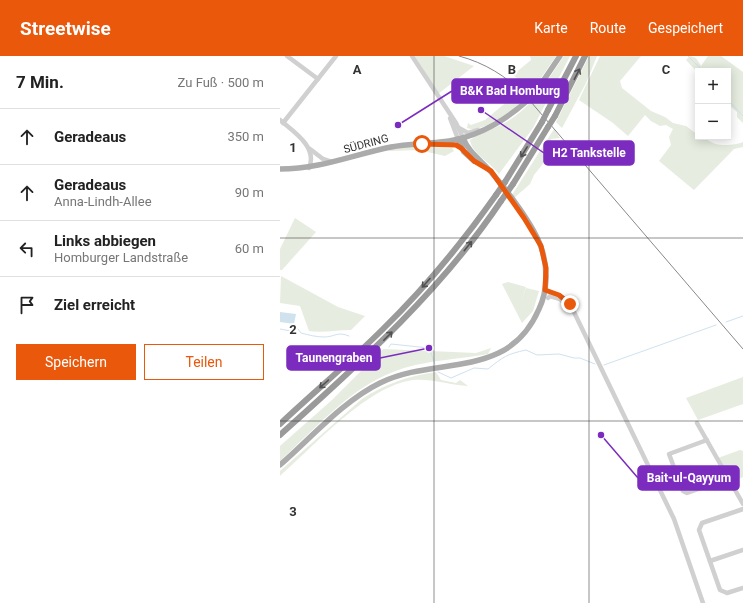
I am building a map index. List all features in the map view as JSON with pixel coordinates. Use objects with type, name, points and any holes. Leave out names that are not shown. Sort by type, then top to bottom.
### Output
[{"type":"highway","points":[[280,424],[353,358],[410,302],[452,254],[505,182],[542,122],[576,56]]},
{"type":"highway","points":[[280,435],[358,365],[416,308],[454,265],[513,184],[555,116],[585,56]]},
{"type":"main road","name":"SÜDRING","points":[[280,169],[309,168],[390,147],[460,139],[488,128],[508,116],[537,90],[560,56]]},
{"type":"main road","points":[[460,139],[461,148]]},
{"type":"main road","points":[[280,465],[347,405],[375,385],[410,372],[477,362],[503,351],[521,337],[531,324],[540,307],[545,290],[546,268],[541,246],[524,218],[488,168],[470,152],[460,139]]},
{"type":"main road","points":[[422,144],[454,144],[461,148],[474,161],[488,168]]},
{"type":"street","points":[[287,56],[318,79]]},
{"type":"street","points":[[309,168],[312,161],[308,148],[302,138],[282,121],[336,56]]},
{"type":"street","points":[[412,56],[459,128],[460,139]]},
{"type":"street","points":[[450,114],[460,139]]},
{"type":"street","points":[[459,128],[468,133],[488,128]]},
{"type":"street","points":[[308,148],[324,159],[336,162]]},
{"type":"street","points":[[545,290],[559,295],[571,306],[674,519],[703,603]]},
{"type":"street","points":[[548,298],[553,296],[560,299],[571,310],[673,519]]},
{"type":"street","points":[[697,423],[727,479],[743,504]]},
{"type":"street","points":[[707,440],[671,452],[669,457],[683,491],[687,493],[727,479]]},
{"type":"street","points":[[656,482],[676,474]]},
{"type":"street","points":[[743,509],[702,523],[699,530],[723,592],[727,593],[743,588]]},
{"type":"street","points":[[710,561],[743,550]]},
{"type":"shaded area","points":[[415,56],[444,56],[474,66],[438,94]]},
{"type":"shaded area","points":[[530,56],[556,56],[532,91],[513,75],[531,60]]},
{"type":"shaded area","points":[[564,56],[570,56],[533,128],[499,174],[474,150],[470,140],[506,122],[520,113],[534,98]]},
{"type":"shaded area","points":[[589,56],[597,56],[586,83],[562,128],[556,122]]},
{"type":"shaded area","points":[[600,56],[641,56],[620,81],[622,88],[651,111],[665,117],[673,123],[686,126],[695,133],[695,140],[707,140],[719,145],[743,142],[743,147],[734,149],[694,190],[659,161],[671,145],[669,137],[673,129],[666,125],[660,126],[651,121],[645,115],[628,136],[613,123],[579,100]]},
{"type":"shaded area","points":[[690,56],[696,58],[701,66],[708,56],[721,56],[743,72],[743,123],[737,117],[737,112],[731,107],[731,68],[695,68],[695,70],[686,60]]},
{"type":"shaded area","points":[[519,93],[526,99],[498,120],[481,127],[473,129],[467,128],[468,123],[471,125],[485,120],[509,100],[513,102]]},
{"type":"shaded area","points":[[554,129],[560,138],[551,139],[553,148],[549,156],[534,175],[530,184],[514,198],[512,195]]},
{"type":"shaded area","points":[[407,146],[452,148],[454,151],[445,156],[419,150],[389,151],[391,149]]},
{"type":"shaded area","points":[[295,218],[316,232],[282,270],[280,270],[280,249]]},
{"type":"shaded area","points":[[281,276],[338,307],[365,316],[351,330],[320,332],[309,331],[300,306],[280,303]]},
{"type":"shaded area","points":[[508,282],[526,287],[520,304],[526,288],[539,291],[533,311],[522,323],[502,284]]},
{"type":"shaded area","points":[[491,348],[488,354],[425,363],[404,368],[369,384],[337,407],[280,461],[280,446],[332,400],[383,349],[476,353]]},
{"type":"shaded area","points":[[436,372],[441,380],[456,383],[460,380],[468,386],[413,380],[395,385],[378,393],[342,419],[280,476],[280,471],[362,399],[397,381]]},
{"type":"shaded area","points":[[743,377],[743,404],[698,420],[686,398]]},
{"type":"shaded area","points":[[740,450],[743,451],[743,477],[731,483],[718,458]]},
{"type":"water","points":[[280,312],[296,314],[294,324],[280,322]]},
{"type":"waterway","points":[[688,56],[700,68]]},
{"type":"waterway","points":[[731,103],[743,116]]},
{"type":"waterway","points":[[726,322],[743,316]]},
{"type":"waterway","points":[[294,324],[301,333],[318,337],[328,337],[339,334],[349,336]]},
{"type":"waterway","points":[[604,365],[716,325]]},
{"type":"waterway","points":[[280,329],[296,332]]},
{"type":"waterway","points":[[389,347],[391,344],[429,348],[435,364]]},
{"type":"waterway","points":[[438,372],[451,378],[474,368],[488,369],[506,356],[526,350],[537,355],[559,354],[580,358],[595,364]]},
{"type":"tram line","points":[[459,56],[478,62],[495,71],[525,95],[743,349]]},
{"type":"place","name":"H2 Tankstelle","points":[[481,110]]},
{"type":"place","name":"B&K Bad Homburg","points":[[398,125]]},
{"type":"place","name":"Taunengraben","points":[[429,348]]},
{"type":"place","name":"Bait-ul-Qayyum","points":[[601,435]]},
{"type":"route","points":[[422,144],[454,144],[461,148],[474,161],[491,171],[524,218],[541,246],[546,268],[545,290],[559,295],[570,304]]}]
